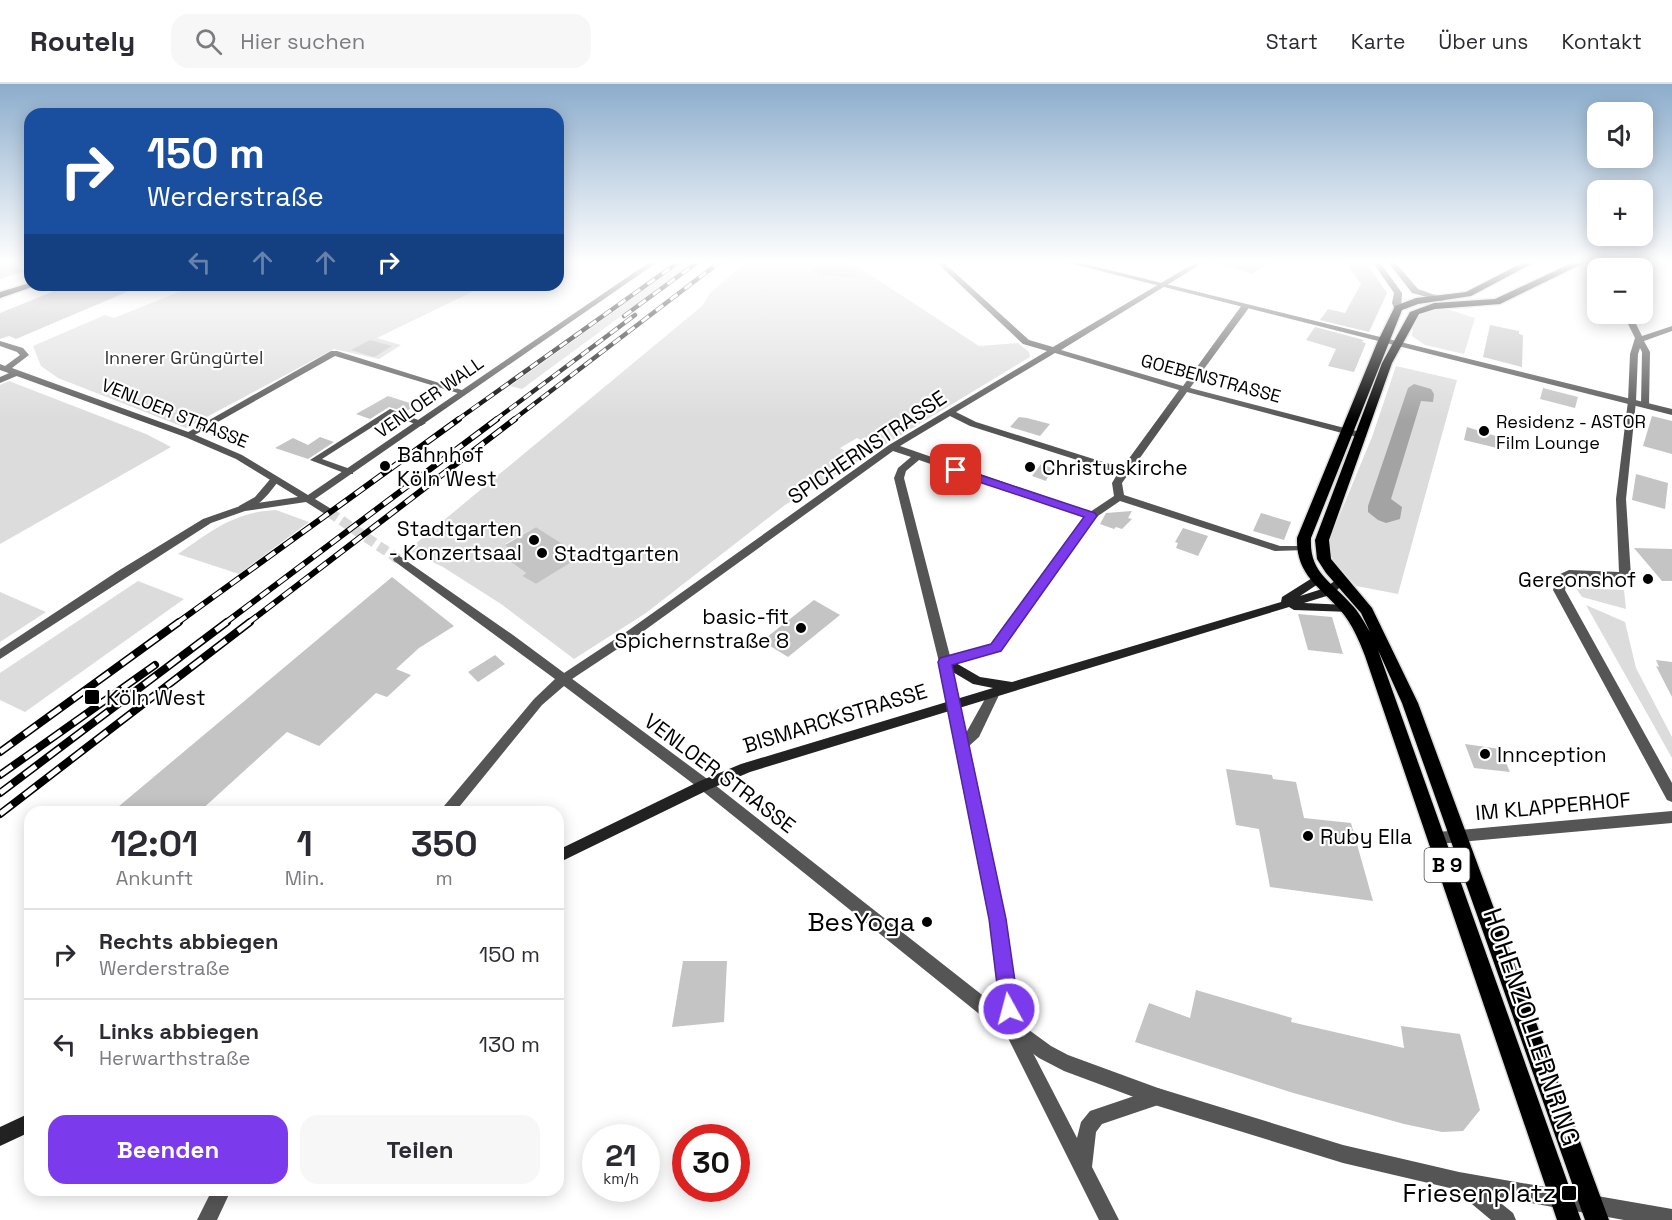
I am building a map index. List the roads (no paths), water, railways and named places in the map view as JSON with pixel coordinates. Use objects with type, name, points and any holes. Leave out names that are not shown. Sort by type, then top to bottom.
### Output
[{"type":"main road","points":[[1302,548],[1304,538],[1395,314]]},
{"type":"main road","name":"B 9","points":[[1350,602],[1340,580],[1324,559],[1322,540],[1387,363],[1415,314]]},
{"type":"main road","name":"B 9","points":[[1302,548],[1305,560],[1317,579],[1329,591]]},
{"type":"main road","points":[[1269,610],[1317,579]]},
{"type":"main road","name":"BISMARCKSTRASSE","points":[[564,854],[705,785],[746,768],[1269,610],[1329,591],[1340,580]]},
{"type":"main road","name":"HOHENZOLLERNRING","points":[[1329,591],[1350,602],[1354,618],[1447,837],[1594,1212]]},
{"type":"main road","points":[[1269,610],[1350,602]]},
{"type":"main road","points":[[945,662],[977,681],[1014,687]]},
{"type":"main road","name":"HOHENZOLLERNRING","points":[[1447,837],[1565,1210]]},
{"type":"main road","points":[[0,1137],[24,1125]]},
{"type":"street","name":"VENLOER WALL","points":[[309,499],[578,314]]},
{"type":"street","name":"GOEBENSTRASSE","points":[[996,314],[1026,342],[1052,351],[1361,435]]},
{"type":"street","name":"SPICHERNSTRASSE","points":[[451,806],[538,702],[562,680],[630,635],[892,447],[1114,314]]},
{"type":"street","points":[[1119,497],[1117,483],[1124,471],[1240,314]]},
{"type":"street","points":[[1275,314],[1672,412]]},
{"type":"street","points":[[1631,324],[1646,352],[1645,405]]},
{"type":"street","points":[[1638,339],[1648,338],[1672,328]]},
{"type":"street","points":[[1638,339],[1634,354],[1632,401],[1621,499],[1625,576],[1569,574],[1562,578],[1559,590],[1672,796]]},
{"type":"street","points":[[0,343],[20,350],[25,355],[3,368]]},
{"type":"street","points":[[0,350],[12,347]]},
{"type":"street","points":[[188,435],[334,353],[464,392]]},
{"type":"street","name":"VENLOER STRASSE","points":[[3,368],[188,435],[239,457],[328,512]]},
{"type":"street","points":[[0,380],[16,373]]},
{"type":"street","points":[[350,472],[315,460],[390,412],[422,423]]},
{"type":"street","points":[[949,412],[973,424],[1124,471]]},
{"type":"street","points":[[892,447],[1091,516]]},
{"type":"street","points":[[917,457],[901,470],[899,478],[945,662],[997,919],[1011,1028],[1109,1220]]},
{"type":"street","points":[[0,655],[183,535],[207,521],[243,508],[259,499],[275,479]]},
{"type":"street","points":[[1119,497],[1279,549],[1302,548]]},
{"type":"street","points":[[945,662],[996,647],[1091,516],[1119,497]]},
{"type":"street","points":[[243,508],[309,499]]},
{"type":"street","name":"VENLOER STRASSE","points":[[398,559],[509,638],[705,785],[1011,1028]]},
{"type":"street","points":[[961,745],[974,734],[994,693]]},
{"type":"street","name":"IM KLAPPERHOF","points":[[1447,837],[1672,817]]},
{"type":"street","points":[[1011,1028],[1064,1062],[1158,1097],[1343,1154],[1459,1181],[1565,1210],[1672,1219]]},
{"type":"street","points":[[1083,1167],[1087,1128],[1096,1118],[1158,1097]]},
{"type":"street","points":[[1459,1181],[1506,1220]]},
{"type":"street","points":[[207,1220],[219,1196]]},
{"type":"tunnel","points":[[329,512],[398,559]]},
{"type":"railway","points":[[457,420],[606,314]]},
{"type":"railway","points":[[513,420],[652,314]]},
{"type":"railway","points":[[495,420],[635,315]]},
{"type":"railway","points":[[177,623],[459,419]]},
{"type":"railway","points":[[225,623],[497,419]]},
{"type":"railway","points":[[248,623],[515,419]]},
{"type":"railway","points":[[0,752],[179,622]]},
{"type":"railway","points":[[0,793],[227,622]]},
{"type":"railway","points":[[0,814],[250,622]]},
{"type":"railway","points":[[0,775],[155,665]]},
{"type":"place","name":"Residenz - ASTOR Film Lounge","points":[[1484,431]]},
{"type":"place","name":"Bahnhof Köln West","points":[[385,466]]},
{"type":"place","name":"Christuskirche","points":[[1030,467]]},
{"type":"place","name":"Stadtgarten - Konzertsaal","points":[[534,540]]},
{"type":"place","name":"Stadtgarten","points":[[542,553]]},
{"type":"place","name":"Gereonshof","points":[[1648,579]]},
{"type":"place","name":"basic-fit Spichernstraße 8","points":[[801,628]]},
{"type":"place","name":"Köln West","points":[[92,697]]},
{"type":"place","name":"Innception","points":[[1485,754]]},
{"type":"place","name":"Ruby Ella","points":[[1308,836]]},
{"type":"place","name":"BesYoga","points":[[927,922]]},
{"type":"place","name":"Friesenplatz","points":[[1569,1193]]},
{"type":"park label","name":"Innerer Grüngürtel","points":[[184,357]]}]
